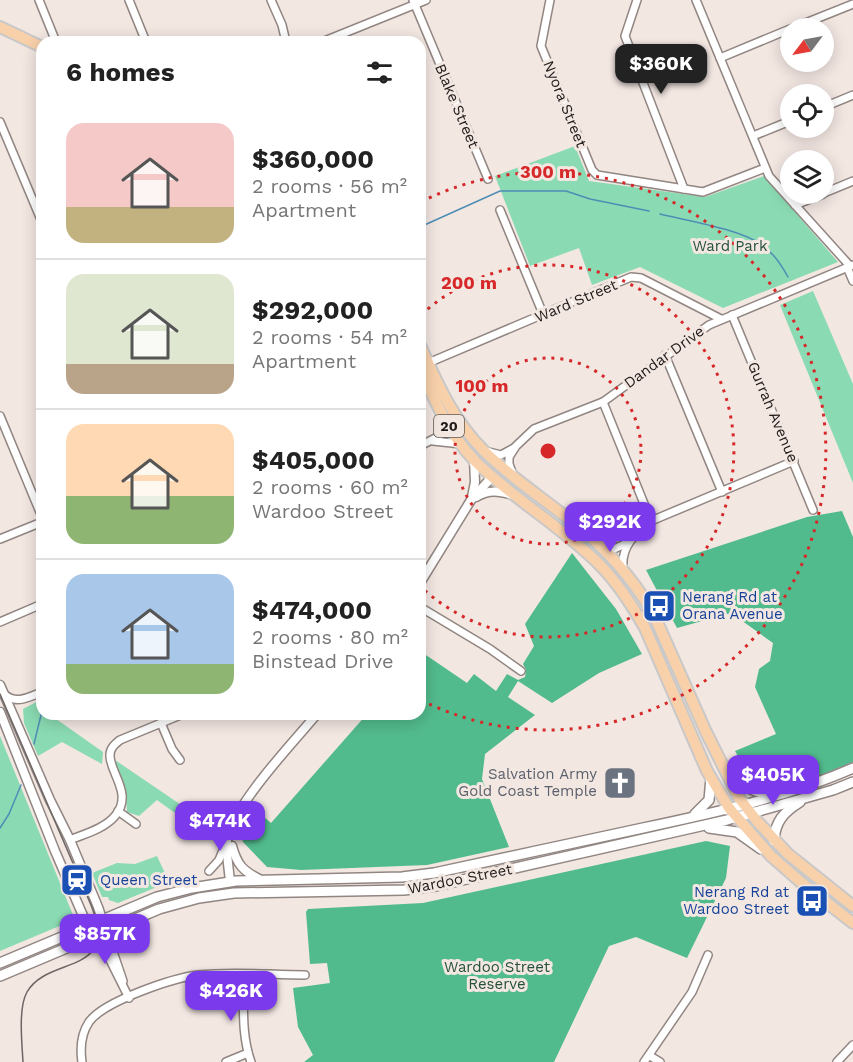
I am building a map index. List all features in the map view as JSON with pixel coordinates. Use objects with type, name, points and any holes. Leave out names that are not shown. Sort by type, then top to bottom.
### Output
[{"type":"main road","points":[[0,27],[36,44]]},
{"type":"main road","name":"20","points":[[426,371],[456,417],[486,453],[594,540],[623,571],[646,600],[654,615],[721,765],[743,804],[788,854],[853,906]]},
{"type":"main road","name":"20","points":[[426,377],[431,393],[447,423],[474,459],[492,477],[599,564],[632,606],[645,628],[711,777],[729,808],[771,856],[802,884],[853,923]]},
{"type":"main road","points":[[486,453],[494,469],[492,477]]},
{"type":"main road","points":[[721,765],[737,781],[754,791],[782,794]]},
{"type":"main road","name":"Wardoo Street","points":[[0,963],[161,896],[192,888],[233,882],[402,877],[434,873],[690,818],[782,794],[853,768]]},
{"type":"main road","points":[[690,818],[709,800],[711,777]]},
{"type":"main road","name":"Wardoo Street","points":[[0,976],[159,909],[207,897],[234,893],[404,890],[436,886],[737,818],[853,782]]},
{"type":"main road","points":[[774,841],[780,818],[790,808],[810,797]]},
{"type":"main road","points":[[697,827],[737,832],[771,856]]},
{"type":"main road","points":[[233,882],[234,893]]},
{"type":"street","points":[[39,0],[54,36]]},
{"type":"street","points":[[129,0],[144,36]]},
{"type":"street","points":[[271,0],[288,36]]},
{"type":"street","points":[[336,36],[414,2],[426,0]]},
{"type":"street","name":"Nyora Street","points":[[550,0],[541,46],[592,170],[597,175],[604,178],[708,192],[765,168]]},
{"type":"street","points":[[637,0],[625,36],[684,189]]},
{"type":"street","points":[[696,0],[765,168],[776,184],[850,266],[853,281]]},
{"type":"street","name":"Blake Street","points":[[414,2],[488,179]]},
{"type":"street","points":[[819,18],[853,4]]},
{"type":"street","points":[[282,25],[285,36]]},
{"type":"street","points":[[720,58],[780,34]]},
{"type":"street","points":[[834,103],[853,95]]},
{"type":"street","points":[[0,122],[36,208]]},
{"type":"street","points":[[753,136],[780,125]]},
{"type":"street","points":[[834,189],[853,181]]},
{"type":"street","points":[[500,210],[543,314]]},
{"type":"street","name":"Dandar Drive","points":[[486,453],[502,454],[516,446],[534,429],[603,402],[664,355],[697,332],[721,319],[850,266]]},
{"type":"street","name":"Ward Street","points":[[426,363],[631,277],[641,278],[721,319]]},
{"type":"street","name":"Gurrah Avenue","points":[[732,315],[813,510]]},
{"type":"street","points":[[664,355],[722,492]]},
{"type":"street","points":[[603,402],[651,521]]},
{"type":"street","points":[[0,416],[36,503]]},
{"type":"street","points":[[426,444],[445,431],[447,423]]},
{"type":"street","points":[[433,441],[461,444]]},
{"type":"street","points":[[515,478],[508,460],[516,446]]},
{"type":"street","points":[[471,500],[475,482],[474,459]]},
{"type":"street","points":[[623,571],[623,554],[629,542],[651,521],[794,461]]},
{"type":"street","points":[[426,573],[471,500],[492,477]]},
{"type":"street","points":[[471,500],[485,492],[496,491],[516,496]]},
{"type":"street","points":[[0,539],[36,524]]},
{"type":"street","points":[[594,540],[614,549],[629,542]]},
{"type":"street","points":[[0,622],[36,607]]},
{"type":"street","points":[[426,611],[490,649],[521,671]]},
{"type":"street","points":[[2,690],[10,699],[21,700],[36,694]]},
{"type":"street","points":[[2,690],[70,840],[102,920],[128,995]]},
{"type":"street","points":[[13,716],[21,700]]},
{"type":"street","points":[[0,712],[88,926],[105,950],[128,995]]},
{"type":"street","points":[[70,840],[106,824],[118,811],[121,789],[110,756],[112,747],[120,740],[168,720]]},
{"type":"street","points":[[209,871],[219,860],[233,824],[249,796],[312,720]]},
{"type":"street","points":[[161,723],[172,749],[180,760]]},
{"type":"street","points":[[118,811],[136,824]]},
{"type":"street","points":[[233,824],[233,882]]},
{"type":"street","points":[[228,837],[233,882]]},
{"type":"street","points":[[232,846],[241,868],[261,881]]},
{"type":"street","points":[[644,1062],[692,992],[708,955]]},
{"type":"street","points":[[82,1062],[82,1036],[90,1022],[101,1011],[128,995],[170,981],[202,975],[305,975]]},
{"type":"street","points":[[243,975],[243,1028],[251,1062]]},
{"type":"street","points":[[837,1062],[853,1045]]},
{"type":"street","points":[[226,1062],[248,1053]]},
{"type":"street","points":[[650,1056],[660,1062]]},
{"type":"green space","name":"Ward Park","points":[[575,146],[589,181],[705,197],[764,176],[780,195],[780,204],[788,204],[838,262],[723,308],[640,267],[592,285],[579,248],[530,266],[495,176]]},
{"type":"green space","points":[[813,291],[853,384],[853,483],[780,305]]},
{"type":"green space","points":[[842,511],[853,537],[853,762],[802,782],[774,786],[763,784],[750,775],[735,751],[776,734],[755,687],[759,669],[770,661],[773,643],[731,613],[677,628],[646,570],[807,517]]},
{"type":"green space","points":[[572,553],[616,609],[642,654],[599,673],[552,703],[518,681],[508,697],[535,715],[485,754],[482,779],[509,847],[427,865],[301,870],[267,867],[243,842],[240,832],[253,807],[271,823],[362,720],[426,720],[426,655],[467,683],[474,674],[496,691],[507,674],[518,680],[525,677],[526,670],[523,664],[534,646],[525,624]]},
{"type":"green space","points":[[36,702],[36,720],[58,720],[103,752],[102,764],[62,742],[38,756],[24,723],[23,709]]},
{"type":"green space","points":[[0,736],[73,915],[69,922],[0,951]]},
{"type":"green space","points":[[115,760],[221,832],[218,844],[157,800],[139,816],[127,812],[126,794]]},
{"type":"green space","name":"Wardoo Street Reserve","points":[[706,841],[730,846],[726,878],[687,958],[636,937],[609,946],[554,1062],[304,1062],[313,1055],[298,1027],[293,988],[330,983],[327,963],[310,964],[306,912],[308,909],[423,903]]},
{"type":"green space","points":[[157,856],[169,882],[118,903],[109,900],[108,897],[102,897],[92,873],[117,863],[135,864]]},
{"type":"waterway","points":[[426,224],[500,191],[566,191],[590,199],[649,211]]},
{"type":"waterway","points":[[660,214],[727,230],[752,239],[770,252],[788,277]]},
{"type":"waterway","points":[[34,744],[40,720]]},
{"type":"waterway","points":[[0,828],[9,814],[21,785]]},
{"type":"tram line","points":[[0,694],[91,905],[97,928],[96,944],[89,954],[78,962],[50,973],[37,981],[27,992],[22,1007],[23,1062]]},
{"type":"place","name":"Nerang Rd at Orana Avenue","points":[[659,606]]},
{"type":"place","name":"Salvation Army Gold Coast Temple","points":[[620,783]]},
{"type":"place","name":"Queen Street","points":[[77,880]]},
{"type":"place","name":"Nerang Rd at Wardoo Street","points":[[812,901]]}]
